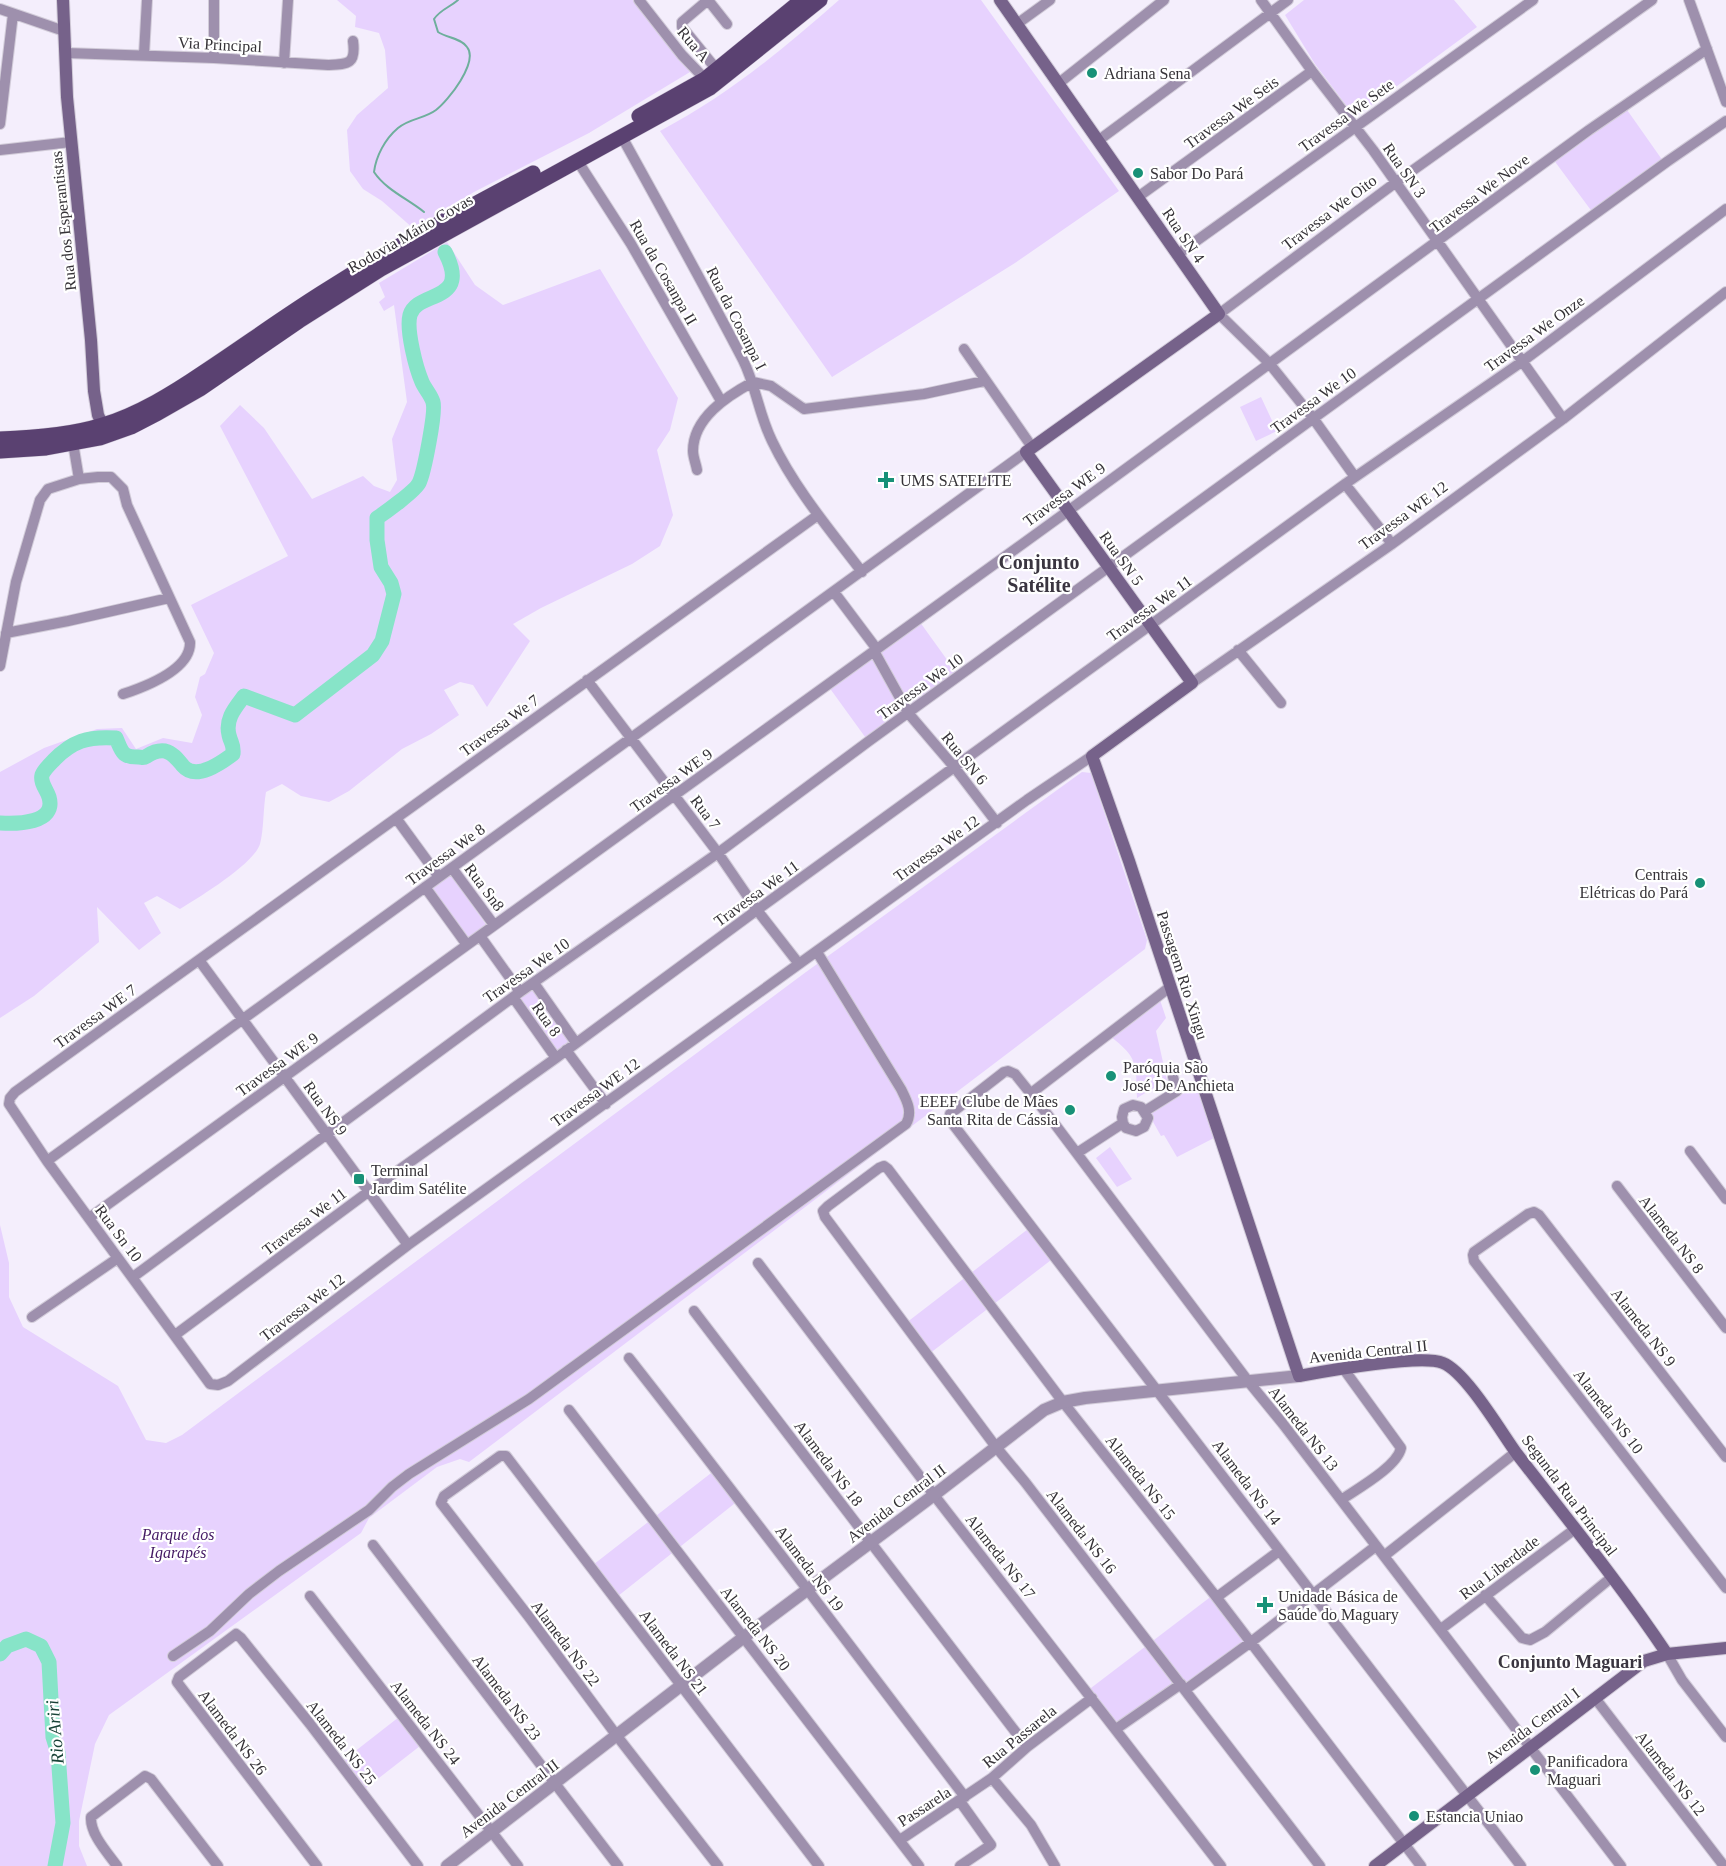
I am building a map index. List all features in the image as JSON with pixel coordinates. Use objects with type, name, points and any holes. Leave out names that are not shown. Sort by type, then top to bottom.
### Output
[{"type":"main road","name":"Rua dos Esperantistas","points":[[63,0],[67,97],[95,402],[105,431]]},
{"type":"main road","name":"Rodovia Mário Covas","points":[[0,451],[46,448],[73,443],[105,431],[173,393],[315,297],[394,248],[711,75],[802,0]]},
{"type":"main road","name":"Rodovia Mário Covas","points":[[0,439],[131,427],[182,400],[381,269],[710,88],[820,0]]},
{"type":"main road","name":"Rua SN 4","points":[[1000,0],[1219,314]]},
{"type":"main road","name":"Travessa We Oito","points":[[1029,449],[1219,314]]},
{"type":"main road","name":"Rua SN 5","points":[[1029,449],[1068,511],[1192,683]]},
{"type":"main road","name":"Travessa WE 12","points":[[1092,756],[1192,683]]},
{"type":"main road","name":"Passagem Rio Xingu","points":[[1092,756],[1299,1376]]},
{"type":"main road","name":"Avenida Central II","points":[[1299,1376],[1343,1368],[1426,1360],[1442,1362]]},
{"type":"main road","name":"Segunda Rua Principal","points":[[1442,1362],[1458,1372],[1667,1654]]},
{"type":"main road","name":"Avenida Central I","points":[[1375,1866],[1644,1661],[1667,1654],[1726,1648]]},
{"type":"street","points":[[144,55],[147,0]]},
{"type":"street","points":[[214,0],[214,58]]},
{"type":"street","points":[[284,63],[288,0]]},
{"type":"street","points":[[711,75],[682,27],[682,22],[708,0],[727,24]]},
{"type":"street","points":[[1017,24],[1050,0]]},
{"type":"street","points":[[1059,83],[1164,0]]},
{"type":"street","name":"Rua SN 3","points":[[1261,0],[1563,418]]},
{"type":"street","points":[[1099,140],[1288,0]]},
{"type":"street","name":"Travessa We Sete","points":[[1178,254],[1533,0]]},
{"type":"street","name":"Travessa We Oito","points":[[1219,314],[1395,183],[1652,0]]},
{"type":"street","points":[[1689,0],[1726,102]]},
{"type":"street","name":"Rua A","points":[[643,1],[682,55],[711,75]]},
{"type":"street","points":[[0,9],[64,31]]},
{"type":"street","points":[[0,124],[13,14]]},
{"type":"street","name":"Via Principal","points":[[66,53],[214,58],[308,65],[346,63],[354,55],[353,41]]},
{"type":"street","name":"Travessa We Nove","points":[[1269,363],[1589,130],[1707,49]]},
{"type":"street","name":"Travessa We Seis","points":[[1138,197],[1312,71]]},
{"type":"street","name":"Travessa We 10","points":[[133,1277],[516,995],[718,853],[1313,418],[1726,121]]},
{"type":"street","name":"Rua da Cosanpa I","points":[[622,136],[703,283],[753,382],[764,421],[778,453],[818,515],[862,572]]},
{"type":"street","points":[[0,150],[71,142]]},
{"type":"street","name":"Rua da Cosanpa II","points":[[577,160],[631,244],[721,401]]},
{"type":"street","name":"Travessa We Onze","points":[[1355,477],[1523,361],[1726,209]]},
{"type":"street","name":"Travessa WE 12","points":[[1192,683],[1392,544],[1563,418],[1726,292]]},
{"type":"street","name":"Rua SN 4","points":[[1219,314],[1269,363],[1313,418],[1355,477]]},
{"type":"street","points":[[862,572],[1029,449],[964,350]]},
{"type":"street","name":"Travessa WE 9","points":[[88,1218],[675,796],[1269,363]]},
{"type":"street","points":[[697,470],[693,452],[696,431],[721,401],[753,382],[771,386],[798,406],[807,409],[924,394],[984,381]]},
{"type":"street","points":[[73,443],[79,479]]},
{"type":"street","points":[[0,666],[16,582],[40,500],[48,489],[79,479],[111,477],[123,489],[127,505],[190,642],[188,653],[168,675],[149,685],[123,694]]},
{"type":"street","name":"Travessa We 11","points":[[175,1335],[368,1192],[1355,477]]},
{"type":"street","points":[[1345,484],[1392,544]]},
{"type":"street","name":"Travessa We 7","points":[[199,960],[818,515]]},
{"type":"street","name":"Travessa We 8","points":[[46,1161],[630,737],[862,572]]},
{"type":"street","points":[[834,592],[875,650]]},
{"type":"street","points":[[6,633],[169,598]]},
{"type":"street","name":"Rua SN 6","points":[[875,650],[909,714],[955,768],[996,823]]},
{"type":"street","points":[[1238,650],[1281,703]]},
{"type":"street","name":"Rua 7","points":[[587,680],[799,964]]},
{"type":"street","name":"Travessa We 12","points":[[799,964],[1092,756]]},
{"type":"street","points":[[396,818],[439,877]]},
{"type":"street","name":"Rua Sn8","points":[[452,868],[494,925]]},
{"type":"street","points":[[425,887],[467,945]]},
{"type":"street","name":"Rua 8","points":[[480,936],[556,1058]]},
{"type":"street","points":[[173,1656],[210,1631],[249,1594],[279,1571],[369,1510],[392,1487],[529,1399],[906,1124],[909,1119],[909,1109],[898,1082],[817,952]]},
{"type":"street","name":"Rua NS 9","points":[[199,960],[408,1245]]},
{"type":"street","name":"Travessa WE 7","points":[[10,1098],[15,1092],[199,960]]},
{"type":"street","name":"Travessa WE 12","points":[[408,1245],[799,964]]},
{"type":"street","name":"Rua 8","points":[[534,982],[576,1042]]},
{"type":"street","points":[[1030,1094],[1170,987]]},
{"type":"street","name":"Rua 8","points":[[566,1050],[606,1104]]},
{"type":"street","name":"Alameda NS 13","points":[[948,1117],[1006,1071],[1015,1074],[1621,1866]]},
{"type":"street","points":[[1145,1111],[1177,1092],[1173,1077]]},
{"type":"street","name":"Rua Sn 10","points":[[10,1098],[9,1104],[46,1161],[210,1384]]},
{"type":"street","points":[[1127,1103],[1141,1107],[1145,1111],[1148,1118],[1144,1127],[1136,1131],[1130,1130],[1123,1123],[1122,1117],[1127,1103]]},
{"type":"street","name":"Alameda NS 14","points":[[948,1117],[1521,1866]]},
{"type":"street","points":[[1077,1153],[1123,1123]]},
{"type":"street","points":[[1690,1151],[1726,1198]]},
{"type":"street","name":"Alameda NS 15","points":[[824,1211],[879,1168],[884,1166],[887,1168],[1063,1402],[1217,1597],[1421,1866]]},
{"type":"street","name":"Alameda NS 8","points":[[1617,1186],[1726,1328]]},
{"type":"street","name":"Alameda NS 16","points":[[824,1211],[832,1226],[996,1447],[1320,1866]]},
{"type":"street","name":"Alameda NS 9","points":[[1474,1252],[1530,1213],[1539,1215],[1726,1456]]},
{"type":"street","name":"Travessa We 12","points":[[210,1384],[218,1385],[228,1380],[408,1245]]},
{"type":"street","name":"Alameda NS 10","points":[[1474,1252],[1474,1261],[1726,1588]]},
{"type":"street","points":[[32,1317],[118,1258]]},
{"type":"street","name":"Alameda NS 17","points":[[758,1263],[1221,1866]]},
{"type":"street","name":"Alameda NS 18","points":[[694,1311],[1027,1747]]},
{"type":"street","name":"Alameda NS 19","points":[[629,1358],[741,1500],[962,1798],[991,1845],[960,1866]]},
{"type":"street","points":[[1341,1500],[1388,1466],[1399,1456],[1401,1448],[1343,1368]]},
{"type":"street","name":"Avenida Central II","points":[[447,1866],[1044,1410],[1063,1402],[1299,1376]]},
{"type":"street","name":"Alameda NS 20","points":[[569,1410],[919,1866]]},
{"type":"street","points":[[1384,1556],[1516,1452]]},
{"type":"street","name":"Alameda NS 22","points":[[506,1456],[500,1456],[454,1488],[443,1497],[441,1503],[718,1866]]},
{"type":"street","name":"Alameda NS 21","points":[[506,1456],[819,1866]]},
{"type":"street","name":"Rua Liberdade","points":[[1441,1629],[1575,1529]]},
{"type":"street","name":"Alameda NS 23","points":[[373,1545],[618,1866]]},
{"type":"street","points":[[1116,1729],[1251,1642],[1376,1546]]},
{"type":"street","points":[[1217,1597],[1280,1551]]},
{"type":"street","points":[[1485,1595],[1522,1638],[1530,1640],[1545,1632],[1612,1577]]},
{"type":"street","name":"Alameda NS 24","points":[[310,1596],[518,1866]]},
{"type":"street","name":"Alameda NS 26","points":[[242,1638],[237,1634],[232,1635],[179,1677],[177,1682],[317,1866]]},
{"type":"street","name":"Alameda NS 25","points":[[242,1638],[418,1866]]},
{"type":"street","points":[[1667,1654],[1682,1680],[1726,1737]]},
{"type":"street","name":"Rua Passarela","points":[[962,1798],[992,1778],[1027,1747],[1092,1698]]},
{"type":"street","name":"Alameda NS 12","points":[[1595,1698],[1724,1866]]},
{"type":"street","points":[[117,1866],[94,1833],[91,1817],[140,1778],[147,1776],[218,1866]]},
{"type":"street","points":[[992,1778],[1031,1825],[1055,1866]]},
{"type":"street","name":"Passarela","points":[[900,1840],[962,1798]]},
{"type":"green space","points":[[337,0],[634,0],[690,72],[589,133],[474,192],[414,229],[382,201],[363,189],[350,171],[347,130],[357,115],[388,88],[385,50],[379,33],[355,27],[356,16]]},
{"type":"green space","points":[[839,0],[981,0],[1119,191],[1015,263],[832,377],[660,131],[708,103],[753,71]]},
{"type":"green space","points":[[1304,0],[1454,0],[1477,27],[1355,117],[1315,64],[1285,15]]},
{"type":"green space","points":[[1625,107],[1663,161],[1593,213],[1553,159]]},
{"type":"green space","points":[[447,242],[475,285],[503,305],[600,269],[678,398],[670,430],[657,450],[673,515],[660,546],[632,564],[513,624],[530,641],[487,707],[473,685],[460,682],[444,690],[459,715],[431,734],[402,749],[349,791],[329,802],[301,796],[282,784],[266,792],[260,844],[256,852],[225,880],[180,909],[157,896],[144,903],[161,933],[139,950],[97,907],[99,942],[34,996],[0,1018],[0,772],[44,748],[97,729],[122,728],[136,749],[163,738],[192,743],[202,715],[195,697],[200,677],[205,674],[214,653],[191,605],[288,556],[220,426],[240,405],[264,428],[312,499],[363,476],[374,486],[390,492],[397,480],[392,439],[407,402],[394,305],[384,311],[379,302],[385,297],[379,283]]},
{"type":"green space","points":[[1261,397],[1277,431],[1256,441],[1240,407]]},
{"type":"green space","points":[[917,618],[958,675],[868,741],[826,683]]},
{"type":"green space","name":"Parque dos Igarapés","points":[[1082,772],[1091,773],[1147,940],[1145,949],[469,1462],[460,1459],[437,1467],[369,1518],[361,1533],[109,1715],[95,1744],[79,1821],[79,1846],[87,1866],[0,1866],[0,1225],[9,1263],[9,1297],[23,1327],[118,1386],[146,1440],[166,1443],[182,1435],[806,972]]},
{"type":"green space","points":[[451,875],[487,926],[468,939],[432,889]]},
{"type":"green space","points":[[533,987],[571,1041],[556,1051],[518,998]]},
{"type":"green space","points":[[1160,1000],[1166,1018],[1156,1031],[1167,1080],[1137,1098],[1134,1062],[1126,1050],[1110,1036]]},
{"type":"green space","points":[[1197,1086],[1214,1138],[1177,1157],[1164,1135],[1161,1136],[1152,1120],[1151,1111]]},
{"type":"green space","points":[[1110,1147],[1132,1179],[1117,1187],[1096,1158]]},
{"type":"green space","points":[[1032,1226],[1055,1257],[929,1354],[906,1323]]},
{"type":"green space","points":[[715,1470],[739,1500],[613,1600],[589,1568]]},
{"type":"green space","points":[[1213,1595],[1250,1641],[1186,1689],[1179,1681],[1116,1728],[1087,1691]]},
{"type":"green space","points":[[399,1717],[420,1746],[361,1792],[340,1763]]},
{"type":"waterway","points":[[424,212],[391,189],[374,172],[382,148],[393,132],[407,122],[436,110],[448,98],[466,71],[470,54],[467,47],[438,32],[434,19],[458,0]]},
{"type":"waterway","points":[[0,823],[25,822],[47,813],[50,806],[49,797],[42,775],[60,754],[74,744],[89,739],[116,738],[126,755],[144,758],[156,752],[165,751],[173,755],[188,770],[195,772],[208,769],[233,754],[228,724],[244,696],[295,715],[373,655],[382,641],[394,594],[391,583],[381,567],[377,518],[419,483],[433,417],[433,402],[422,382],[412,349],[409,330],[410,315],[422,302],[448,288],[452,280],[452,269],[445,252]]},
{"type":"waterway","name":"Rio Ariri","points":[[0,1654],[7,1646],[26,1639],[41,1646],[49,1662],[53,1737],[58,1753],[63,1823],[55,1866]]},
{"type":"place","name":"Adriana Sena","points":[[1092,73]]},
{"type":"place","name":"Sabor Do Pará","points":[[1138,173]]},
{"type":"place","name":"UMS SATELITE","points":[[886,480]]},
{"type":"place","name":"Centrais Elétricas do Pará","points":[[1700,883]]},
{"type":"place","name":"Paróquia São José De Anchieta","points":[[1111,1076]]},
{"type":"place","name":"EEEF Clube de Mães Santa Rita de Cássia","points":[[1070,1110]]},
{"type":"place","name":"Terminal Jardim Satélite","points":[[359,1179]]},
{"type":"place","name":"Unidade Básica de Saúde do Maguary","points":[[1265,1605]]},
{"type":"place","name":"Panificadora Maguari","points":[[1535,1770]]},
{"type":"place","name":"Estancia Uniao","points":[[1414,1816]]},
{"type":"district","name":"Conjunto Satélite","points":[[1039,574]]},
{"type":"district","name":"Conjunto Maguari","points":[[1570,1662]]}]
